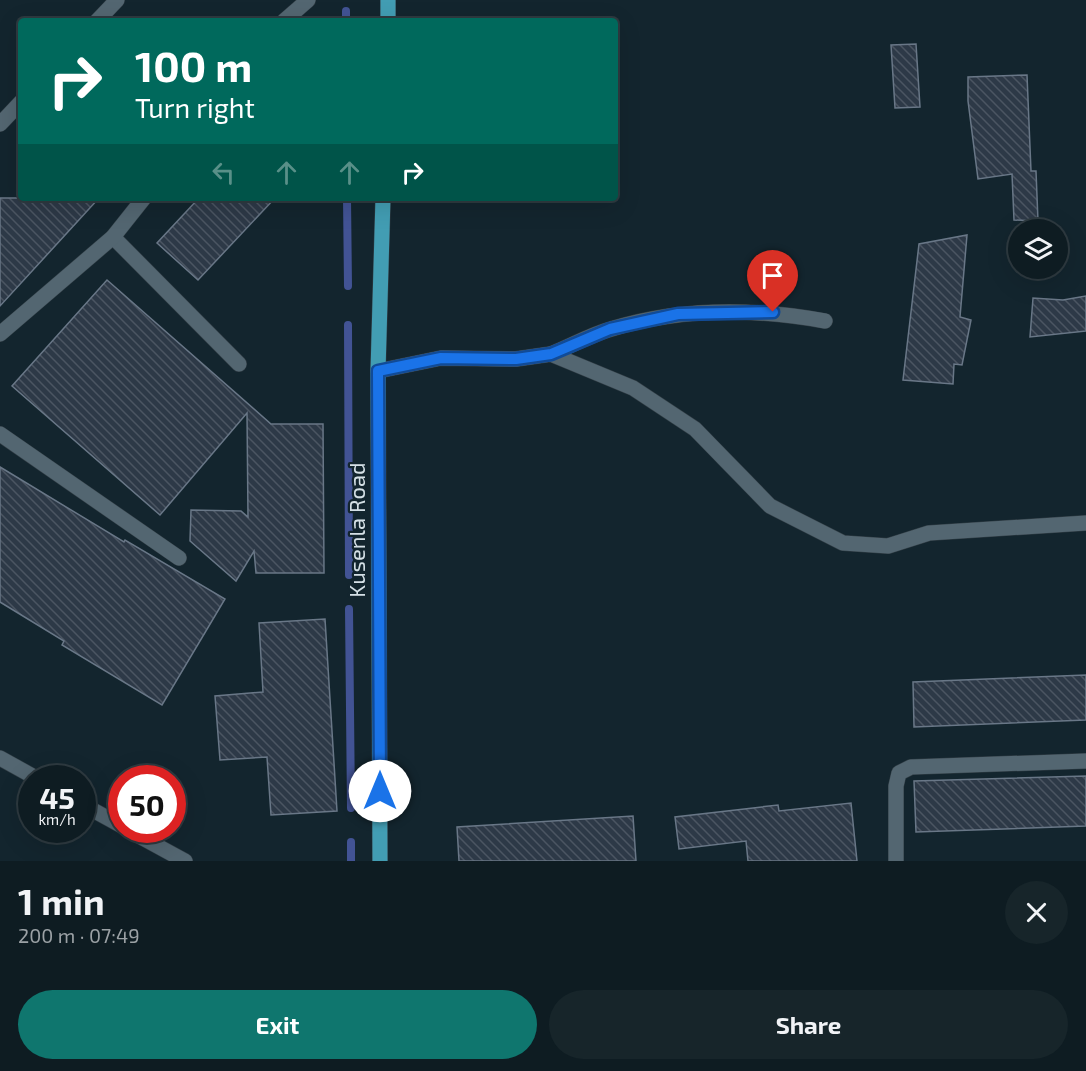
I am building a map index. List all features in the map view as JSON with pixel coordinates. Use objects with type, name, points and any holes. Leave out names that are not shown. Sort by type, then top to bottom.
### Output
[{"type":"main road","points":[[388,0],[388,18]]},
{"type":"main road","name":"Kusenla Road","points":[[381,861],[378,371],[382,201]]},
{"type":"street","points":[[100,18],[117,0]]},
{"type":"street","points":[[287,18],[308,0]]},
{"type":"street","points":[[0,124],[18,105]]},
{"type":"street","points":[[0,334],[113,237],[142,201]]},
{"type":"street","points":[[113,237],[238,364]]},
{"type":"street","points":[[378,371],[441,358],[516,359],[551,354],[610,329],[678,314],[773,312],[825,321]]},
{"type":"street","points":[[551,354],[633,388],[695,429],[770,507],[843,543],[888,546],[929,533],[1086,524]]},
{"type":"street","points":[[0,434],[179,558]]},
{"type":"street","points":[[0,759],[18,768]]},
{"type":"street","points":[[896,861],[896,786],[899,773],[911,767],[1086,761]]},
{"type":"street","points":[[152,843],[185,861]]},
{"type":"building","points":[[916,44],[920,107],[895,108],[891,45]]},
{"type":"building","points":[[1027,75],[1031,171],[1036,171],[1038,219],[1014,219],[1012,174],[978,179],[968,101],[968,77]]},
{"type":"building","points":[[0,198],[18,198],[18,201],[96,201],[0,306]]},
{"type":"building","points":[[196,201],[272,201],[198,280],[157,243]]},
{"type":"building","points":[[967,235],[960,317],[971,320],[962,365],[954,364],[953,384],[903,380],[919,244]]},
{"type":"building","points":[[107,280],[271,424],[323,424],[324,573],[256,573],[254,551],[236,581],[190,541],[191,510],[241,511],[248,517],[247,413],[160,515],[12,386]]},
{"type":"building","points":[[1086,296],[1086,331],[1030,337],[1033,298],[1063,300]]},
{"type":"building","points":[[0,467],[124,542],[125,540],[225,599],[162,705],[62,645],[64,641],[0,602]]},
{"type":"building","points":[[325,619],[337,811],[271,815],[267,757],[220,760],[215,696],[263,692],[259,623]]},
{"type":"building","points":[[1086,675],[1086,720],[914,727],[913,682]]},
{"type":"building","points":[[1086,776],[1086,826],[916,832],[914,781]]},
{"type":"building","points":[[851,803],[857,861],[748,861],[746,841],[679,849],[675,817],[778,805],[779,811]]},
{"type":"building","points":[[633,816],[636,861],[459,861],[457,827]]},
{"type":"waterway","points":[[346,11],[346,18]]},
{"type":"waterway","points":[[347,201],[348,286]]},
{"type":"waterway","points":[[348,325],[349,575]]},
{"type":"waterway","points":[[349,609],[351,808]]},
{"type":"waterway","points":[[351,842],[351,861]]},
{"type":"route","points":[[380,791],[378,371],[421,364],[441,358],[516,359],[551,354],[610,329],[678,314],[773,312]]}]
